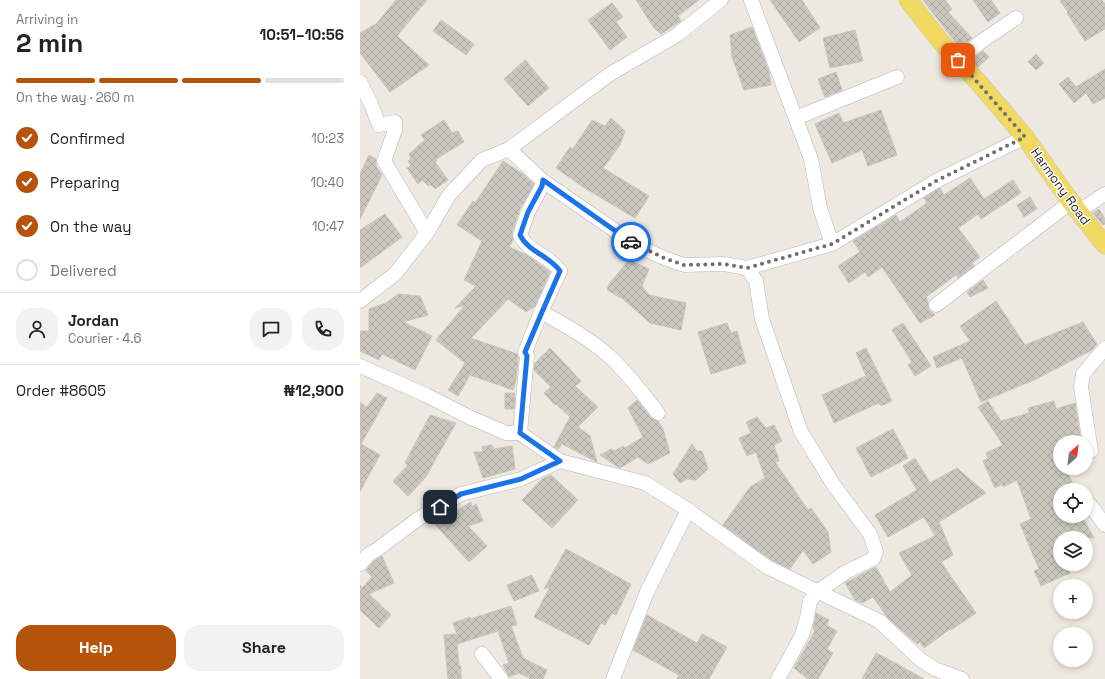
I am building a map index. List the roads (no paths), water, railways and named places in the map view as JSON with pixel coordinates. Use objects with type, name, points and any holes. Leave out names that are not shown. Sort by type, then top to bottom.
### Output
[{"type":"main road","name":"Harmony Road","points":[[908,0],[941,42],[1025,137],[1105,245]]},
{"type":"street","points":[[360,301],[395,274],[426,233],[449,195],[482,160],[509,150],[610,74],[677,36],[721,0]]},
{"type":"street","points":[[751,0],[811,159],[820,208],[832,244]]},
{"type":"street","points":[[958,60],[982,41],[1016,18]]},
{"type":"street","points":[[796,118],[897,77]]},
{"type":"street","points":[[360,82],[379,125],[395,122],[395,130],[384,161],[426,233]]},
{"type":"street","points":[[509,150],[543,180],[636,244],[664,258],[684,265],[724,264],[747,268],[832,244],[936,181],[1025,137]]},
{"type":"street","points":[[520,433],[527,356],[525,352],[560,271],[556,265],[524,243],[520,235],[528,212],[542,186],[543,180]]},
{"type":"street","points":[[936,305],[1075,206],[1105,194]]},
{"type":"street","points":[[747,268],[756,281],[762,319],[801,432],[833,484],[870,534],[876,552],[873,559],[846,572],[817,592],[810,601],[802,635],[778,679]]},
{"type":"street","points":[[542,312],[568,326],[608,355],[633,380],[658,413]]},
{"type":"street","points":[[1088,435],[1081,387],[1083,374],[1105,348]]},
{"type":"street","points":[[360,366],[506,433],[520,433],[560,461],[645,484],[688,510],[767,567],[817,592],[879,620],[921,660],[935,669],[956,678]]},
{"type":"street","points":[[363,555],[378,549],[418,519],[461,494],[521,479],[560,461]]},
{"type":"street","points":[[1093,509],[1105,525]]},
{"type":"street","points":[[613,679],[647,592],[688,510]]},
{"type":"street","points":[[482,654],[501,679]]}]
